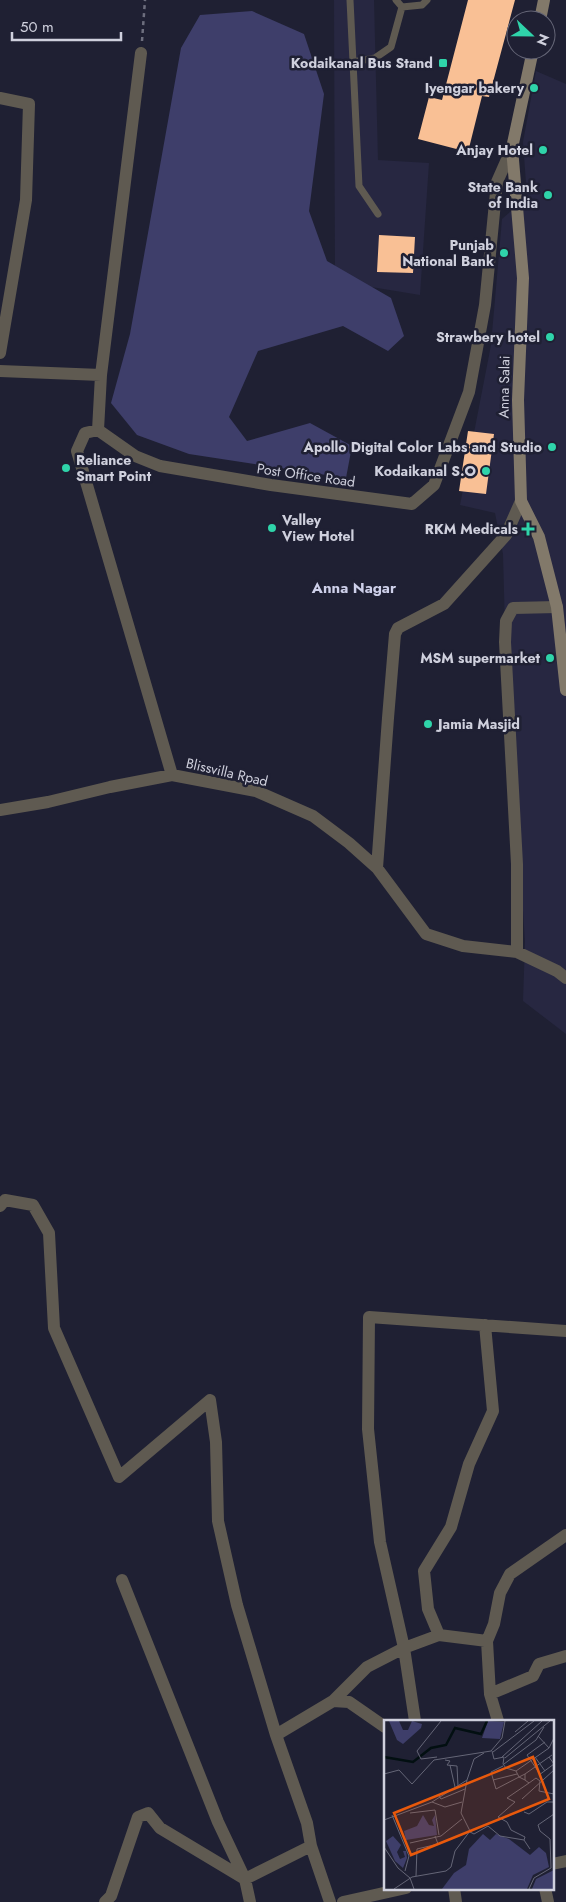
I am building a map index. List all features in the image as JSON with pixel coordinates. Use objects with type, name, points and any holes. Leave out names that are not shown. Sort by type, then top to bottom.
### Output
[{"type":"street","points":[[141,52],[101,375],[98,430],[85,433],[77,451],[172,775]]},
{"type":"street","name":"Anna Salai","points":[[531,60],[512,148],[523,278],[518,400],[521,500],[539,537],[557,607],[566,690]]},
{"type":"street","points":[[0,98],[29,104],[26,200],[0,353]]},
{"type":"street","name":"Post Office Road","points":[[98,430],[135,456],[160,466],[271,485],[412,504],[434,485],[469,392],[485,305],[497,182],[512,148]]},
{"type":"street","points":[[0,371],[101,375]]},
{"type":"street","points":[[377,868],[388,718],[398,628],[444,604],[506,535],[521,500]]},
{"type":"street","points":[[517,952],[517,864],[505,642],[506,621],[513,608],[557,607]]},
{"type":"street","name":"Blissvilla Rpad","points":[[0,810],[48,802],[110,786],[172,775],[256,790],[313,816],[349,843],[377,868],[426,934],[463,946],[517,952],[557,971],[566,978]]},
{"type":"street","points":[[0,1206],[5,1200],[33,1205],[49,1233],[54,1328],[119,1477],[210,1400],[216,1442],[218,1521],[237,1605],[276,1735],[307,1823],[311,1846],[330,1902]]},
{"type":"street","points":[[415,1720],[404,1648],[380,1542],[368,1429],[369,1317],[566,1331]]},
{"type":"street","points":[[439,1635],[428,1609],[424,1571],[451,1527],[469,1464],[493,1412],[485,1325]]},
{"type":"street","points":[[498,1720],[490,1694],[487,1641],[494,1624],[500,1593],[510,1574],[566,1534]]},
{"type":"street","points":[[122,1580],[218,1822],[245,1879],[250,1902]]},
{"type":"street","points":[[276,1735],[333,1701],[366,1668],[404,1648],[439,1635],[487,1641]]},
{"type":"street","points":[[490,1694],[533,1676],[539,1664],[566,1656]]},
{"type":"street","points":[[333,1701],[349,1702],[384,1726]]},
{"type":"street","points":[[105,1902],[111,1896],[138,1817],[148,1813],[160,1828],[245,1879]]},
{"type":"street","points":[[245,1879],[311,1846]]},
{"type":"street","points":[[343,1902],[397,1890]]},
{"type":"lane","points":[[350,0],[359,186],[378,214]]},
{"type":"lane","points":[[396,0],[402,7]]},
{"type":"lane","points":[[402,7],[422,5],[427,0]]},
{"type":"lane","points":[[352,62],[375,58],[391,47],[402,7]]},
{"type":"path","points":[[141,52],[145,0]]},
{"type":"shaded area","points":[[334,0],[374,0],[378,160],[429,163],[420,295],[335,281]]},
{"type":"shaded area","points":[[252,11],[304,34],[324,94],[309,211],[327,261],[391,298],[404,336],[388,351],[343,326],[258,351],[229,417],[247,441],[310,423],[352,446],[346,478],[189,454],[137,435],[111,403],[130,334],[181,48],[200,15]]},
{"type":"shaded area","points":[[536,71],[566,84],[566,1034],[523,1001],[525,942],[505,629],[503,554],[495,513],[460,505],[491,345],[502,219],[527,197],[523,142]]},
{"type":"building","points":[[468,0],[515,0],[512,10],[506,10],[506,34],[489,97],[482,96],[468,152],[418,139],[429,97],[442,100]]},
{"type":"building","points":[[379,235],[415,237],[413,273],[377,272]]},
{"type":"building","points":[[468,431],[494,434],[486,494],[459,491]]},
{"type":"place","name":"Kodaikanal Bus Stand","points":[[443,63]]},
{"type":"place","name":"Iyengar bakery","points":[[534,88]]},
{"type":"place","name":"Anjay Hotel","points":[[543,150]]},
{"type":"place","name":"State Bank of India","points":[[548,195]]},
{"type":"place","name":"Punjab National Bank","points":[[504,253]]},
{"type":"place","name":"Strawbery hotel","points":[[550,337]]},
{"type":"place","name":"Apollo Digital Color Labs and Studio","points":[[552,447]]},
{"type":"place","name":"Reliance Smart Point","points":[[66,468]]},
{"type":"place","name":"Kodaikanal S.O","points":[[486,471]]},
{"type":"place","name":"Valley View Hotel","points":[[272,528]]},
{"type":"place","name":"RKM Medicals","points":[[528,529]]},
{"type":"place","name":"MSM supermarket","points":[[550,658]]},
{"type":"place","name":"Jamia Masjid","points":[[428,724]]},
{"type":"district","name":"Anna Nagar","points":[[354,588]]}]
